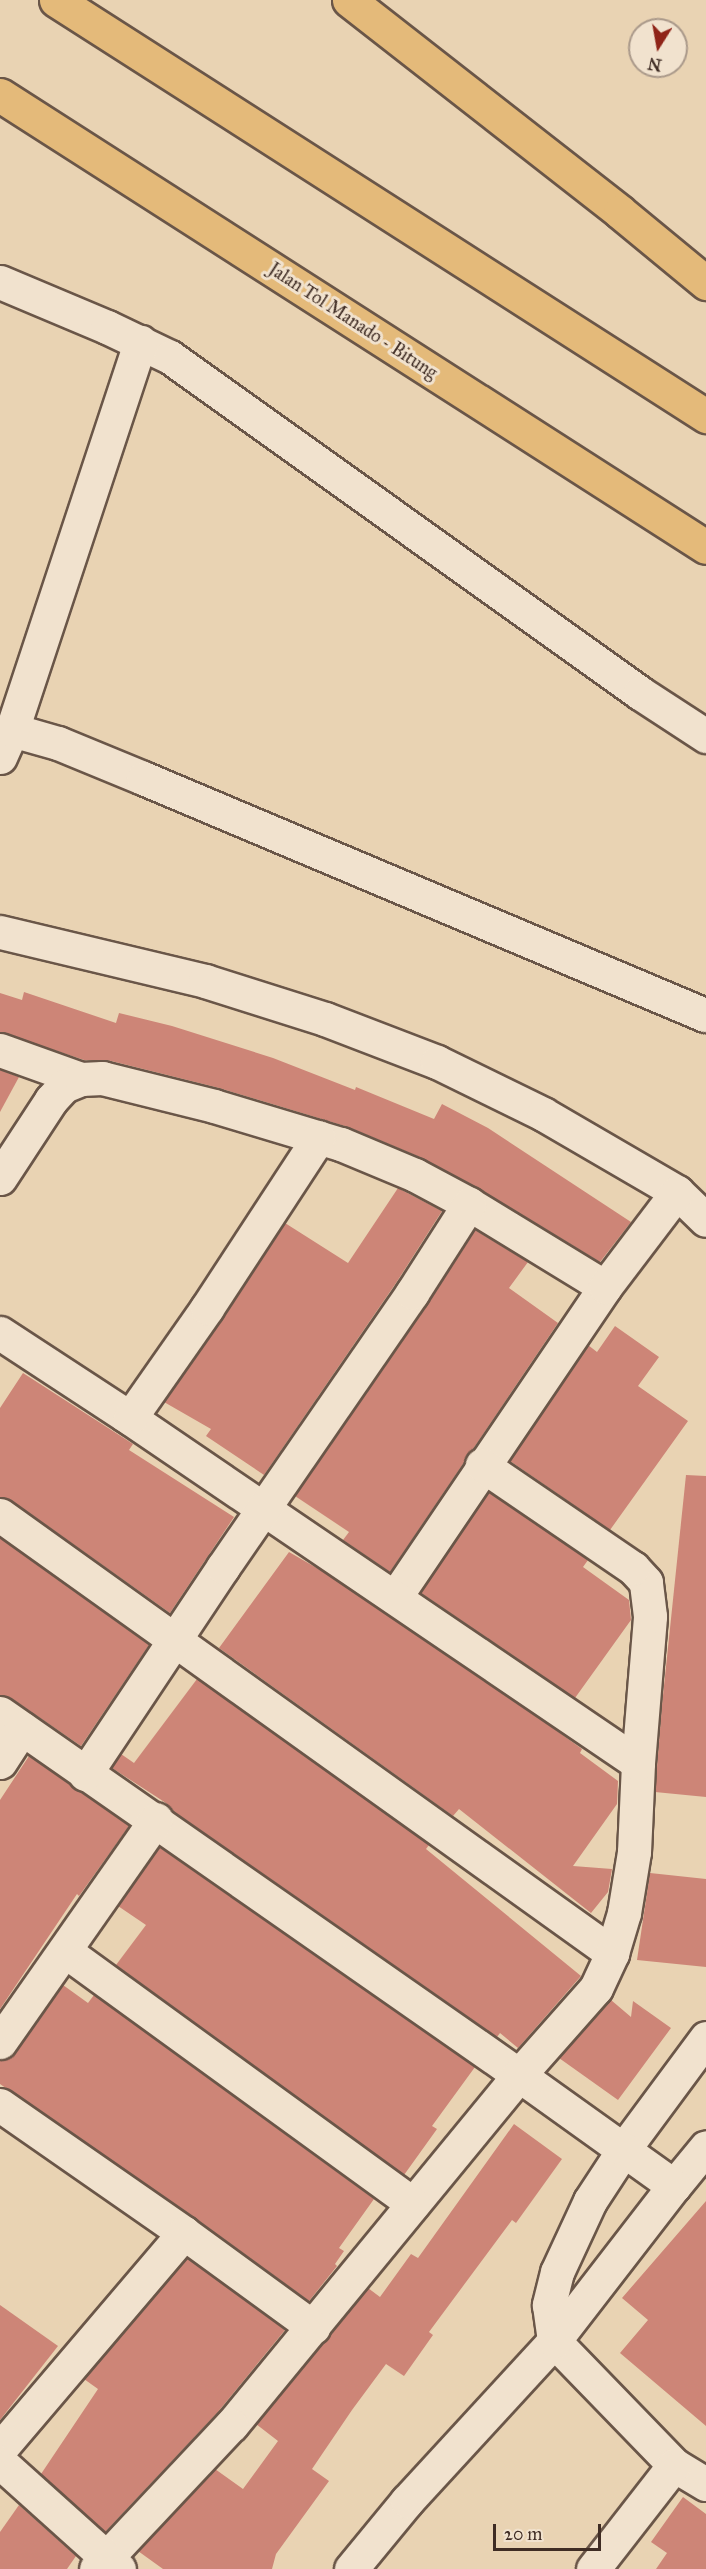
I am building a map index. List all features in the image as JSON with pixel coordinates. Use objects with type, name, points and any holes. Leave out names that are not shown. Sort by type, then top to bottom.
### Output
[{"type":"highway","points":[[56,0],[706,416]]},
{"type":"highway","points":[[349,0],[620,212],[706,283]]},
{"type":"highway","name":"Jalan Tol Manado - Bitung","points":[[0,95],[706,547]]},
{"type":"street","points":[[0,282],[170,357],[630,686],[706,736]]},
{"type":"street","points":[[140,342],[6,743],[58,743],[705,1015]]},
{"type":"street","points":[[0,932],[206,981],[325,1019],[437,1062],[543,1114],[677,1192],[706,1220]]},
{"type":"street","points":[[0,1050],[81,1079]]},
{"type":"street","points":[[0,1178],[51,1100],[64,1086],[81,1079],[102,1078],[319,1137],[415,1175],[469,1204],[605,1287]]},
{"type":"street","points":[[130,1418],[207,1308],[319,1137]]},
{"type":"street","points":[[395,1597],[482,1465],[605,1287],[677,1192]]},
{"type":"street","points":[[85,1774],[412,1293],[469,1204]]},
{"type":"street","points":[[0,1333],[130,1418],[638,1763]]},
{"type":"street","points":[[0,2462],[107,2565],[231,2425],[519,2074],[596,1989],[612,1953],[624,1913],[634,1852],[638,1763],[650,1616],[646,1582],[633,1568],[482,1465]]},
{"type":"street","points":[[0,1515],[612,1953]]},
{"type":"street","points":[[0,1762],[11,1721],[85,1774],[156,1819],[674,2186]]},
{"type":"street","points":[[0,2042],[156,1819]]},
{"type":"street","points":[[65,1952],[413,2204]]},
{"type":"street","points":[[706,2038],[624,2149],[590,2201],[557,2272],[549,2306],[554,2341],[674,2466],[706,2484]]},
{"type":"street","points":[[0,2105],[184,2233],[313,2327]]},
{"type":"street","points":[[351,2569],[407,2501],[554,2341],[706,2147]]},
{"type":"street","points":[[0,2449],[184,2233]]},
{"type":"street","points":[[593,2569],[674,2466]]},
{"type":"building","points":[[24,992],[116,1023],[119,1013],[172,1026],[273,1058],[355,1090],[356,1087],[434,1119],[442,1104],[488,1128],[631,1222],[600,1262],[478,1188],[422,1158],[348,1127],[219,1088],[107,1060],[84,1060],[0,1032],[0,993],[22,1000]]},
{"type":"building","points":[[0,1070],[19,1077],[0,1112]]},
{"type":"building","points":[[398,1188],[442,1211],[396,1283],[264,1475],[206,1436],[211,1429],[164,1402],[285,1223],[348,1263]]},
{"type":"building","points":[[475,1230],[528,1262],[509,1288],[558,1323],[390,1572],[343,1540],[349,1532],[295,1496]]},
{"type":"building","points":[[615,1326],[659,1357],[638,1386],[688,1421],[610,1530],[510,1461],[588,1345],[597,1352]]},
{"type":"building","points":[[23,1373],[133,1444],[129,1450],[234,1517],[170,1613],[11,1500],[0,1497],[0,1408]]},
{"type":"building","points":[[686,1475],[706,1476],[706,1797],[655,1792]]},
{"type":"building","points":[[489,1492],[588,1560],[583,1567],[629,1600],[631,1620],[575,1698],[421,1593]]},
{"type":"building","points":[[0,1538],[149,1645],[81,1746],[11,1698],[0,1695]]},
{"type":"building","points":[[289,1552],[322,1571],[553,1728],[582,1749],[580,1753],[618,1781],[617,1804],[573,1866],[612,1869],[608,1892],[591,1913],[459,1809],[453,1816],[219,1648]]},
{"type":"building","points":[[197,1679],[429,1845],[426,1849],[581,1976],[518,2048],[500,2033],[497,2037],[173,1811],[166,1803],[112,1768],[121,1754],[134,1763]]},
{"type":"building","points":[[29,1756],[129,1826],[79,1896],[77,1894],[0,2009],[0,1800]]},
{"type":"building","points":[[159,1847],[475,2067],[432,2126],[437,2129],[404,2175],[116,1965],[146,1925],[118,1906]]},
{"type":"building","points":[[650,1873],[706,1879],[706,1967],[637,1960]]},
{"type":"building","points":[[63,1985],[88,2003],[94,1995],[374,2199],[339,2248],[344,2251],[335,2264],[337,2266],[309,2301],[195,2218],[0,2084],[0,2060],[8,2059],[15,2053]]},
{"type":"building","points":[[611,2000],[631,2017],[633,2001],[671,2028],[618,2100],[559,2058]]},
{"type":"building","points":[[514,2124],[562,2159],[516,2223],[512,2220],[429,2332],[433,2335],[404,2376],[386,2364],[352,2410],[312,2469],[329,2481],[276,2554],[272,2569],[163,2569],[138,2551],[215,2469],[243,2489],[278,2441],[256,2424],[368,2288],[380,2297],[411,2254],[418,2258]]},
{"type":"building","points":[[706,2201],[706,2426],[620,2353],[648,2320],[622,2298]]},
{"type":"building","points":[[187,2258],[285,2330],[217,2413],[105,2532],[41,2474],[98,2389],[84,2379]]},
{"type":"building","points":[[0,2305],[58,2346],[0,2420]]},
{"type":"building","points":[[683,2497],[706,2514],[706,2569],[656,2569],[667,2553],[651,2542]]},
{"type":"building","points":[[19,2505],[76,2556],[67,2569],[0,2569],[0,2532]]}]
